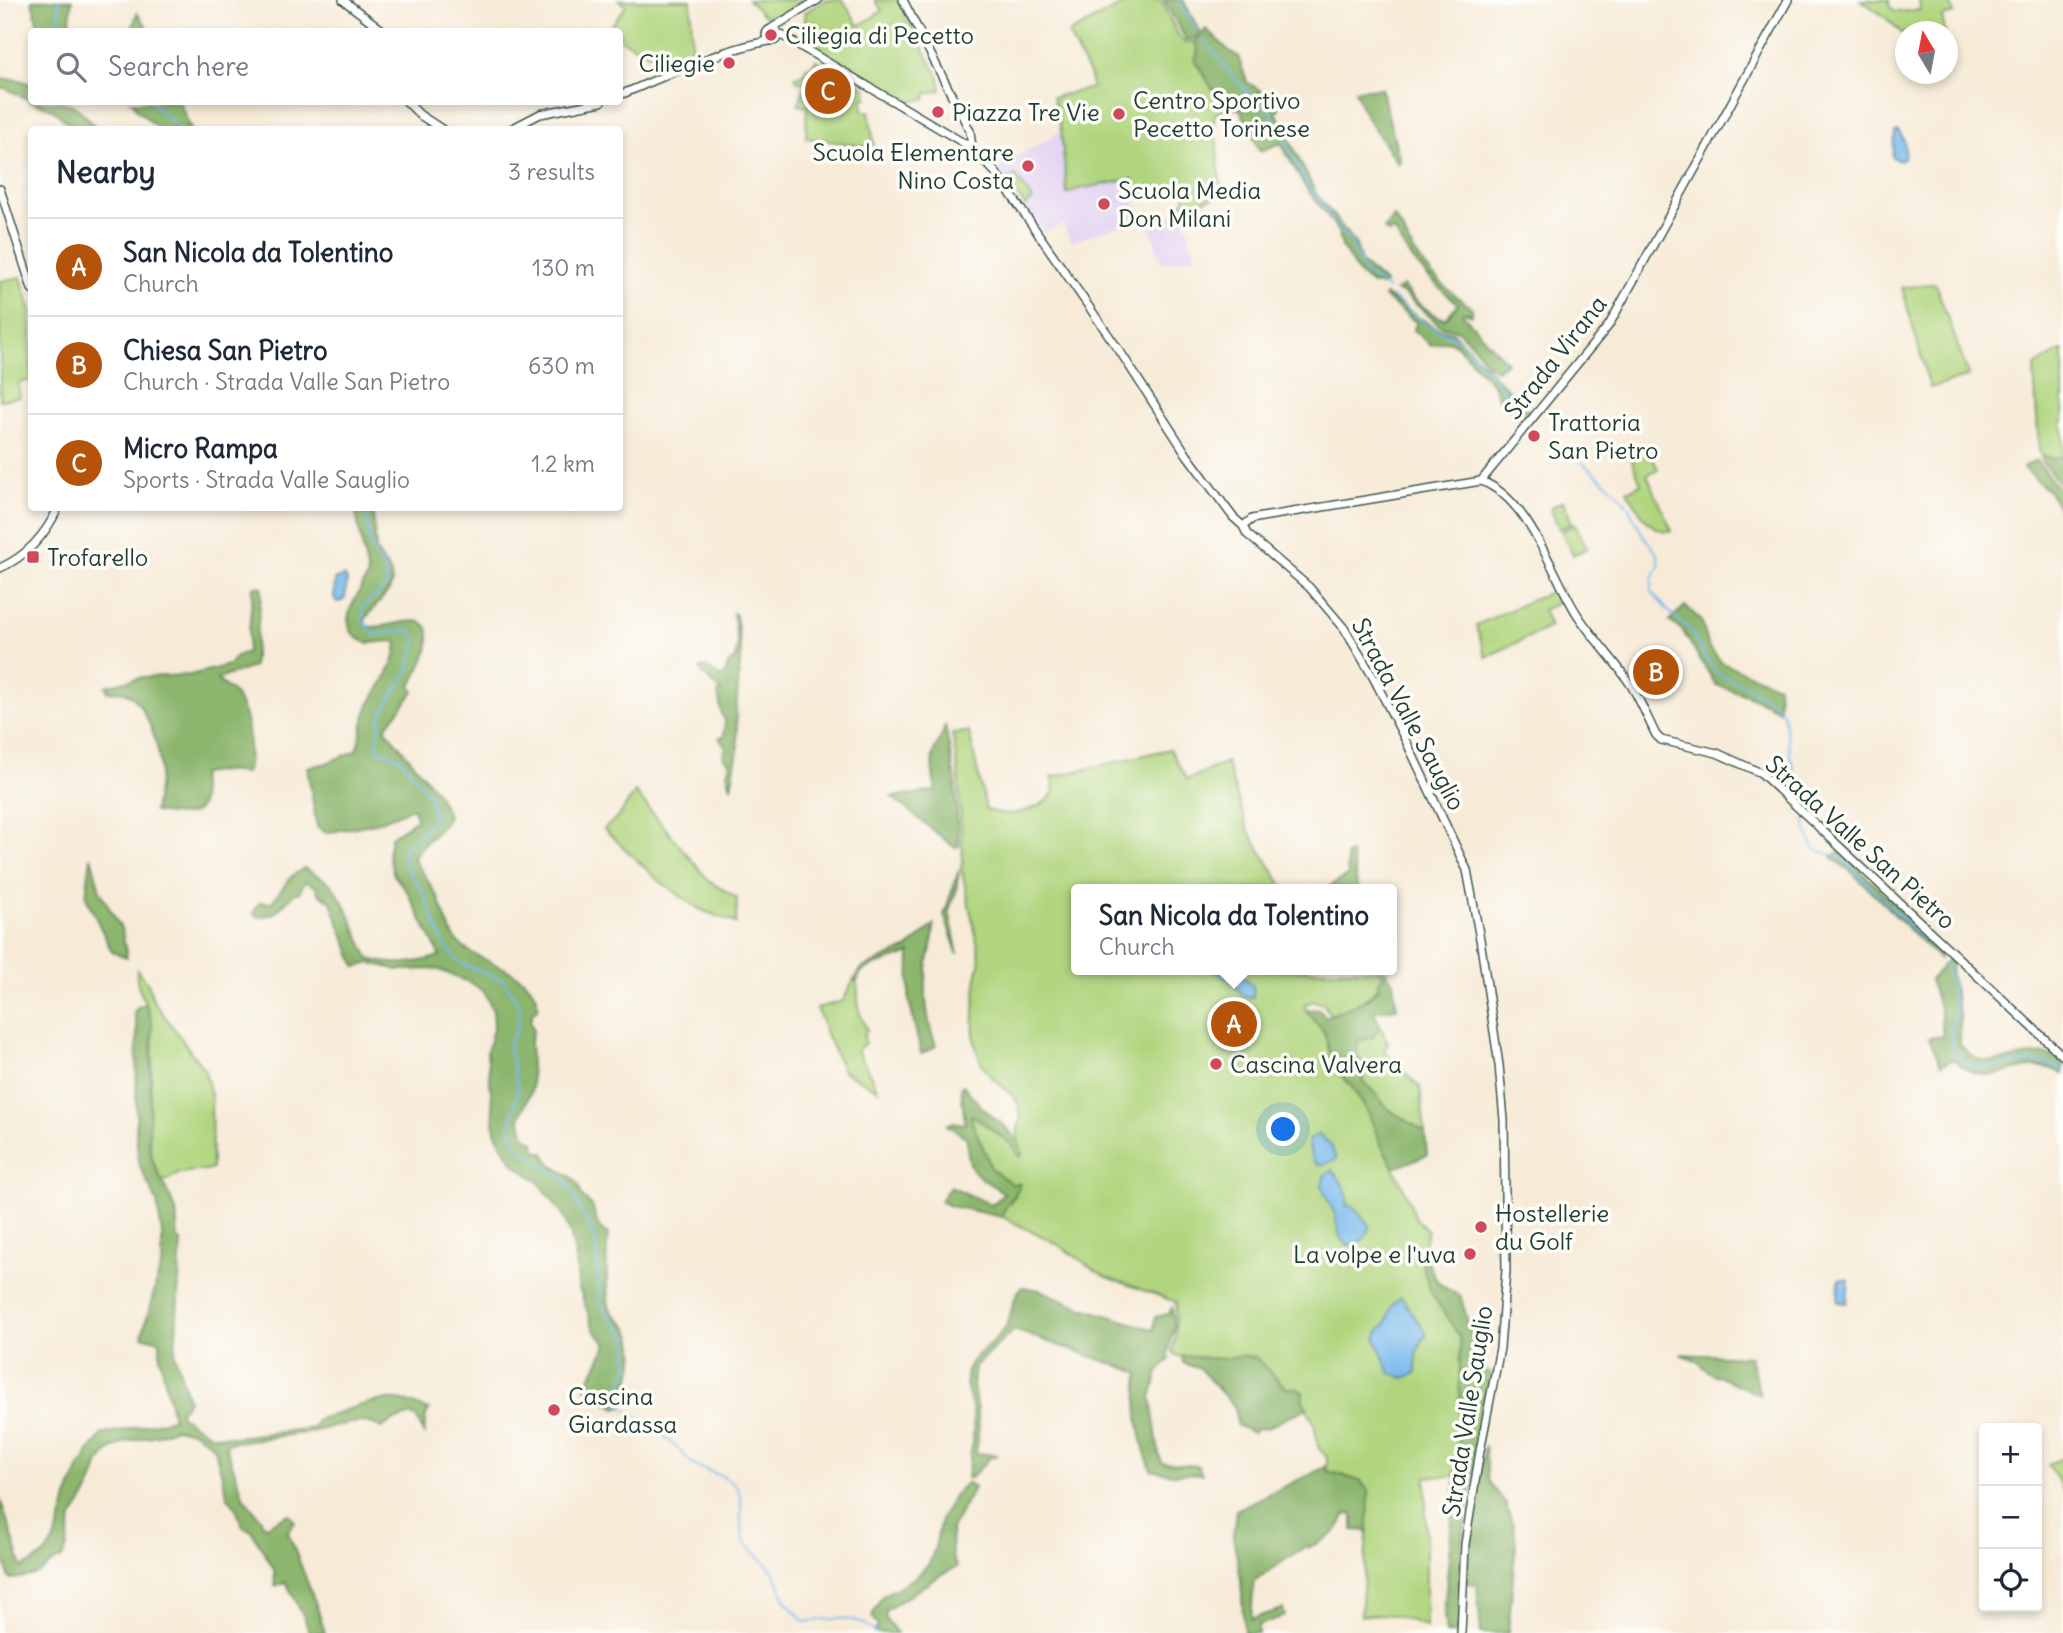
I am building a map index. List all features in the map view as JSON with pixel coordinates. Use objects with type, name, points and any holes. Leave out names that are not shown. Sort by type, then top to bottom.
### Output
[{"type":"street","points":[[343,0],[380,28]]},
{"type":"street","points":[[623,94],[774,33],[818,0]]},
{"type":"street","points":[[903,0],[968,125],[972,135],[972,148]]},
{"type":"street","name":"Strada Virana","points":[[1481,481],[1609,325],[1788,0]]},
{"type":"street","name":"Strada Valle Sauglio","points":[[774,33],[789,39],[972,148],[996,173],[1121,353],[1187,455],[1233,517],[1247,534],[1309,587],[1344,628],[1407,743],[1467,870],[1499,1065],[1504,1120],[1506,1270],[1500,1348],[1465,1544],[1461,1633]]},
{"type":"street","points":[[410,105],[437,126]]},
{"type":"street","points":[[517,126],[540,114],[588,105]]},
{"type":"street","points":[[0,189],[28,276]]},
{"type":"street","points":[[1242,526],[1252,519],[1262,517],[1481,481]]},
{"type":"street","name":"Strada Valle San Pietro","points":[[1481,481],[1503,495],[1534,532],[1577,614],[1631,685],[1661,740],[1717,753],[1761,773],[2063,1056]]},
{"type":"street","points":[[0,568],[11,563],[39,539],[56,511]]},
{"type":"shaded area","points":[[1061,131],[1067,193],[1133,179],[1139,219],[1071,242],[1063,224],[1043,233],[998,168]]},
{"type":"shaded area","points":[[1182,211],[1196,256],[1161,263],[1149,222]]},
{"type":"green space","points":[[32,0],[72,0],[69,28],[38,28]]},
{"type":"green space","points":[[619,0],[691,0],[692,57],[678,63],[647,53],[623,41],[623,28],[609,28],[626,6]]},
{"type":"green space","points":[[748,0],[804,0],[802,5],[783,15],[765,17]]},
{"type":"green space","points":[[825,0],[843,0],[859,26],[882,11],[875,0],[898,0],[939,78],[941,90],[926,94],[926,99],[905,102],[794,37],[808,35],[808,31],[814,30],[813,22],[806,23],[804,13]]},
{"type":"green space","name":"Centro Sportivo Pecetto Torinese","points":[[1131,0],[1161,0],[1177,33],[1185,43],[1195,42],[1198,50],[1195,61],[1225,108],[1214,115],[1221,188],[1217,197],[1180,206],[1186,198],[1184,187],[1135,192],[1133,179],[1078,189],[1067,194],[1061,131],[1053,97],[1092,88],[1090,76],[1068,34]]},
{"type":"green space","points":[[1164,0],[1183,0],[1200,32],[1194,39],[1186,40]]},
{"type":"green space","points":[[1861,0],[1889,0],[1890,8],[1895,12],[1920,10],[1919,0],[1949,0],[1954,14],[1942,17],[1943,21],[1895,21],[1895,26]]},
{"type":"green space","points":[[137,13],[148,28],[130,28]]},
{"type":"green space","points":[[1206,29],[1238,56],[1247,82],[1271,97],[1279,109],[1276,112],[1315,192],[1356,245],[1361,263],[1385,283],[1383,286],[1372,284],[1358,273],[1342,247],[1333,223],[1304,185],[1281,143],[1260,151],[1240,109],[1225,108],[1195,61],[1198,50],[1195,42]]},
{"type":"green space","points":[[816,60],[866,88],[867,98],[863,99],[863,111],[869,111],[874,145],[806,138],[807,107],[798,105],[807,83],[797,81],[795,77],[802,75],[807,67],[811,68]]},
{"type":"green space","points":[[0,78],[28,83],[28,99],[8,89],[0,87]]},
{"type":"green space","points":[[1381,88],[1400,161],[1398,164],[1364,113],[1355,90]]},
{"type":"green space","points":[[41,105],[71,105],[82,112],[94,126],[72,126],[52,109]]},
{"type":"green space","points":[[134,105],[180,105],[190,126],[156,126]]},
{"type":"green space","points":[[1015,175],[1033,200],[1025,206],[1007,180]]},
{"type":"green space","points":[[1394,217],[1430,272],[1472,308],[1472,315],[1464,312],[1462,314],[1507,362],[1497,370],[1487,364],[1458,331],[1441,326],[1403,293],[1396,291],[1403,286],[1422,306],[1445,319],[1458,304],[1414,261],[1394,230],[1389,233],[1384,229]]},
{"type":"green space","points":[[21,277],[28,302],[28,381],[18,383],[20,397],[0,400],[0,281]]},
{"type":"green space","points":[[1935,283],[1969,376],[1930,388],[1902,288]]},
{"type":"green space","points":[[1386,295],[1419,318],[1453,333],[1531,416],[1525,422],[1499,401],[1494,386],[1455,343],[1446,341],[1431,345],[1413,330],[1417,323],[1384,297]]},
{"type":"green space","points":[[2063,350],[2063,456],[2053,459],[2041,456],[2039,450],[2034,370],[2036,365]]},
{"type":"green space","points":[[1648,449],[1658,469],[1647,475],[1672,531],[1664,531],[1650,524],[1627,491],[1641,484],[1631,458],[1643,455]]},
{"type":"green space","points":[[2041,456],[2053,459],[2063,456],[2063,484],[2060,484],[2042,462]]},
{"type":"green space","points":[[2036,460],[2063,495],[2063,514],[2050,493],[2023,467]]},
{"type":"green space","points":[[1563,501],[1572,523],[1559,529],[1550,508]]},
{"type":"green space","points":[[356,511],[373,511],[376,551],[390,572],[392,582],[390,589],[365,619],[366,626],[415,621],[423,623],[428,629],[427,653],[411,687],[414,692],[386,727],[436,791],[448,815],[414,859],[437,896],[450,930],[458,942],[473,954],[520,977],[535,995],[538,1008],[533,1012],[530,1021],[533,1030],[530,1042],[532,1089],[520,1117],[525,1137],[534,1142],[536,1150],[544,1153],[555,1167],[577,1183],[583,1198],[592,1206],[597,1224],[608,1234],[609,1306],[631,1333],[634,1351],[630,1379],[620,1393],[624,1404],[617,1408],[594,1396],[585,1387],[606,1343],[594,1330],[578,1285],[576,1258],[562,1213],[537,1180],[516,1166],[495,1131],[487,1052],[494,1025],[493,1011],[485,993],[473,984],[437,969],[398,970],[371,963],[356,967],[330,900],[305,881],[299,893],[295,893],[274,914],[259,917],[253,913],[260,902],[271,903],[292,876],[304,868],[330,883],[344,903],[369,959],[405,963],[440,956],[407,891],[394,875],[388,855],[391,837],[417,819],[413,808],[375,823],[326,833],[317,827],[307,767],[324,764],[356,751],[368,707],[395,658],[396,641],[367,643],[357,638],[350,630],[348,618],[351,607],[368,575]]},
{"type":"green space","points":[[1575,524],[1587,548],[1573,555],[1561,531]]},
{"type":"green space","points":[[253,586],[262,587],[253,667],[217,679],[234,694],[244,712],[249,741],[247,771],[201,774],[201,803],[194,813],[181,815],[154,812],[160,769],[153,734],[138,703],[122,691],[108,692],[106,686],[143,677],[190,675],[229,665],[236,656],[247,652]]},
{"type":"green space","points":[[1559,588],[1564,600],[1543,610],[1550,627],[1486,657],[1476,625]]},
{"type":"green space","points":[[1685,606],[1701,620],[1709,647],[1722,663],[1778,686],[1779,710],[1747,695],[1716,685],[1682,630],[1669,621]]},
{"type":"green space","points":[[733,613],[736,615],[741,652],[736,710],[738,750],[731,787],[727,772],[730,763],[723,757],[726,747],[719,738],[724,736],[725,719],[722,716],[718,693],[721,691],[700,668],[705,667],[721,677],[724,676],[729,663],[735,659],[738,644]]},
{"type":"green space","points":[[945,725],[955,780],[959,846],[954,847],[892,797],[936,791],[933,755]]},
{"type":"green space","points":[[969,732],[986,810],[1005,814],[1026,811],[1046,801],[1054,791],[1052,777],[1170,749],[1187,780],[1226,762],[1248,830],[1281,884],[1071,884],[1071,975],[1384,976],[1368,997],[1330,1015],[1324,1004],[1315,1001],[1304,1004],[1324,1032],[1335,1071],[1350,1084],[1369,1114],[1417,1220],[1428,1231],[1423,1255],[1426,1276],[1434,1296],[1460,1340],[1461,1408],[1454,1476],[1426,1477],[1426,1627],[1394,1616],[1361,1616],[1368,1522],[1346,1476],[1327,1471],[1327,1457],[1319,1449],[1314,1423],[1303,1401],[1303,1392],[1286,1388],[1255,1358],[1177,1356],[1172,1351],[1176,1302],[1104,1276],[1054,1242],[1002,1217],[1003,1209],[1016,1196],[1012,1184],[990,1168],[971,1116],[974,1115],[1012,1144],[1020,1147],[1017,1136],[1021,1115],[1015,1099],[988,1073],[976,1049],[973,1023],[977,971],[980,965],[979,951],[961,867],[963,861],[958,770],[952,733]]},
{"type":"green space","points":[[635,792],[709,881],[737,898],[736,923],[699,909],[658,880],[604,829],[619,816]]},
{"type":"green space","points":[[1840,851],[1938,946],[1944,954],[1939,959],[1853,873],[1832,857]]},
{"type":"green space","points":[[1351,853],[1357,884],[1334,884],[1348,875],[1346,854]]},
{"type":"green space","points":[[91,856],[100,891],[122,930],[127,958],[112,952],[86,897]]},
{"type":"green space","points":[[959,870],[956,892],[949,910],[958,955],[944,915]]},
{"type":"green space","points":[[934,925],[926,988],[928,1018],[936,1046],[921,1054],[909,1000],[910,953],[865,969],[860,973],[857,982],[854,980],[862,968],[908,948]]},
{"type":"green space","points":[[1950,958],[1953,960],[1950,974],[1960,1018],[1960,1045],[1970,1055],[1982,1060],[2006,1060],[2030,1055],[2053,1056],[2063,1062],[2063,1074],[2048,1068],[2034,1067],[1982,1075],[1968,1070],[1954,1059],[1941,1065],[1929,1038],[1943,1036],[1940,1009],[1930,980]]},
{"type":"green space","points":[[137,970],[148,983],[153,1000],[205,1071],[211,1096],[212,1169],[180,1173],[163,1182],[153,1160],[149,1140],[153,1039],[150,1015],[138,983]]},
{"type":"green space","points":[[1383,975],[1388,975],[1393,982],[1397,1008],[1374,1011],[1380,1026],[1373,1037],[1358,1041],[1357,1055],[1364,1064],[1363,1080],[1388,1109],[1425,1132],[1427,1155],[1394,1168],[1369,1114],[1350,1084],[1335,1071],[1324,1032],[1306,1010],[1319,1009],[1326,1017],[1365,1001],[1378,989],[1378,982],[1384,977]]},
{"type":"green space","points":[[854,980],[857,982],[859,1011],[867,1030],[864,1034],[865,1043],[857,1050],[878,1090],[843,1071],[817,1008],[843,1001]]},
{"type":"green space","points":[[146,1004],[152,1023],[149,1140],[152,1160],[176,1210],[178,1241],[181,1241],[175,1354],[188,1400],[184,1408],[180,1409],[181,1416],[210,1435],[235,1437],[313,1428],[318,1419],[378,1401],[402,1401],[429,1410],[424,1435],[417,1418],[412,1415],[381,1428],[364,1422],[344,1424],[305,1433],[228,1443],[226,1446],[244,1498],[262,1524],[266,1526],[289,1514],[295,1522],[288,1532],[325,1633],[309,1633],[305,1619],[286,1582],[275,1586],[274,1569],[251,1530],[244,1528],[228,1498],[215,1450],[209,1442],[194,1432],[175,1428],[158,1435],[125,1442],[110,1450],[99,1463],[88,1493],[72,1518],[66,1551],[61,1559],[37,1574],[10,1579],[4,1558],[0,1498],[22,1567],[42,1556],[54,1540],[73,1481],[101,1435],[173,1419],[160,1357],[160,1341],[142,1336],[162,1262],[162,1234],[157,1202],[139,1164],[136,1135],[137,1029],[134,1012],[139,1006]]},
{"type":"green space","points":[[1380,1026],[1388,1043],[1384,1052],[1420,1087],[1425,1132],[1388,1109],[1363,1080],[1364,1064],[1356,1055],[1358,1041],[1373,1037]]},
{"type":"green space","points":[[963,1085],[979,1105],[1012,1133],[1020,1146],[1022,1155],[1019,1157],[1011,1144],[971,1116],[990,1168],[1012,1184],[1020,1184],[1002,1217],[940,1201],[950,1186],[992,1205],[1004,1193],[975,1172],[969,1160],[967,1138],[947,1125],[954,1122],[965,1123],[961,1087]]},
{"type":"green space","points":[[1421,1260],[1428,1262],[1436,1279],[1443,1286],[1460,1295],[1477,1365],[1491,1374],[1462,1542],[1458,1633],[1446,1633],[1444,1613],[1459,1437],[1460,1337],[1431,1293]]},
{"type":"green space","points":[[1022,1287],[1040,1290],[1080,1307],[1154,1330],[1155,1317],[1169,1314],[1172,1308],[1174,1326],[1168,1354],[1170,1359],[1158,1372],[1151,1398],[1159,1454],[1162,1463],[1198,1466],[1202,1474],[1172,1474],[1151,1470],[1139,1423],[1139,1373],[1014,1330],[975,1366],[973,1385],[979,1424],[976,1453],[998,1455],[989,1458],[971,1478],[967,1478],[974,1420],[966,1384],[967,1372],[977,1356],[1006,1326],[1016,1296]]},
{"type":"green space","points":[[1680,1354],[1750,1357],[1760,1395],[1709,1372],[1696,1360]]},
{"type":"green space","points":[[1182,1356],[1256,1358],[1286,1388],[1303,1392],[1303,1401],[1307,1408],[1253,1433],[1237,1425],[1235,1407],[1200,1369],[1183,1363]]},
{"type":"green space","points":[[1485,1445],[1488,1480],[1505,1503],[1516,1543],[1508,1633],[1481,1633],[1477,1584],[1466,1583],[1471,1530]]},
{"type":"green space","points":[[2063,1458],[2063,1489],[2048,1464]]},
{"type":"green space","points":[[1327,1466],[1327,1471],[1360,1481],[1369,1491],[1368,1531],[1353,1530],[1353,1514],[1345,1515],[1339,1528],[1331,1536],[1308,1548],[1306,1546],[1254,1581],[1251,1619],[1283,1609],[1285,1616],[1258,1625],[1258,1633],[1244,1633],[1241,1579],[1233,1537],[1236,1510]]},
{"type":"green space","points":[[967,1482],[974,1488],[951,1529],[952,1557],[957,1567],[885,1611],[886,1619],[897,1633],[874,1633],[878,1626],[872,1616],[882,1596],[914,1578],[929,1564],[941,1519],[955,1494]]},
{"type":"water","points":[[1898,131],[1905,147],[1904,158],[1900,160],[1892,157],[1895,132]]},
{"type":"water","points":[[344,576],[347,580],[345,598],[337,602],[334,598],[335,580]]},
{"type":"water","points":[[1222,975],[1241,975],[1254,988],[1253,998],[1242,994]]},
{"type":"water","points":[[1319,1134],[1331,1145],[1336,1159],[1325,1164],[1316,1164],[1311,1156],[1308,1140]]},
{"type":"water","points":[[1332,1170],[1346,1191],[1347,1206],[1352,1205],[1370,1226],[1365,1237],[1355,1243],[1347,1245],[1340,1237],[1335,1215],[1322,1187],[1324,1176]]},
{"type":"water","points":[[1839,1279],[1849,1280],[1847,1303],[1838,1302]]},
{"type":"water","points":[[1401,1297],[1427,1334],[1418,1352],[1416,1373],[1404,1378],[1390,1373],[1376,1339],[1379,1330],[1386,1324],[1392,1305]]},
{"type":"waterway","points":[[59,0],[59,28]]},
{"type":"waterway","points":[[1180,0],[1196,30]]},
{"type":"waterway","points":[[1203,38],[1234,78],[1258,103],[1271,112],[1304,180],[1343,234],[1350,239],[1364,272],[1388,289]]},
{"type":"waterway","points":[[155,105],[176,126]]},
{"type":"waterway","points":[[1392,297],[1427,325],[1460,340],[1493,375],[1513,405],[1525,415]]},
{"type":"waterway","points":[[1578,459],[1615,490],[1627,504],[1643,535],[1658,555],[1659,567],[1652,578],[1652,592],[1668,611],[1691,630],[1705,657],[1719,675],[1748,687],[1774,703],[1783,713],[1803,807]]},
{"type":"waterway","points":[[366,511],[370,546],[385,569],[387,586],[362,608],[364,623],[374,634],[410,630],[417,640],[409,669],[381,715],[377,749],[400,758],[429,795],[434,819],[404,849],[405,866],[423,892],[443,942],[458,962],[503,980],[520,1007],[517,1028],[509,1044],[518,1091],[510,1124],[516,1146],[566,1181],[596,1241],[600,1304],[629,1339],[627,1352],[630,1366],[615,1396],[619,1406],[654,1426],[695,1466],[724,1477],[737,1487],[741,1498],[744,1542],[774,1572],[787,1603],[805,1622],[852,1620],[861,1622],[876,1633]]},
{"type":"waterway","points":[[1804,820],[1816,850],[1840,857],[1940,956]]},
{"type":"waterway","points":[[1946,965],[1956,1013],[1951,1026],[1951,1043],[1960,1059],[1979,1068],[2031,1062],[2054,1065],[2063,1071]]},
{"type":"place","name":"Ciliegia di Pecetto","points":[[771,35]]},
{"type":"place","name":"Ciliegie","points":[[729,63]]},
{"type":"place","name":"Micro Rampa","points":[[828,91]]},
{"type":"place","name":"Piazza Tre Vie","points":[[938,112]]},
{"type":"place","name":"Centro Sportivo Pecetto Torinese","points":[[1119,114]]},
{"type":"place","name":"Scuola Elementare Nino Costa","points":[[1028,166]]},
{"type":"place","name":"Scuola Media Don Milani","points":[[1104,204]]},
{"type":"place","name":"Trattoria San Pietro","points":[[1534,436]]},
{"type":"place","name":"Trofarello","points":[[33,557]]},
{"type":"place","name":"Chiesa San Pietro","points":[[1656,672]]},
{"type":"place","name":"San Nicola da Tolentino","points":[[1234,1024]]},
{"type":"place","name":"Cascina Valvera","points":[[1216,1064]]},
{"type":"place","name":"Hostellerie du Golf","points":[[1481,1227]]},
{"type":"place","name":"La volpe e l'uva","points":[[1470,1254]]},
{"type":"place","name":"Cascina Giardassa","points":[[554,1410]]}]
